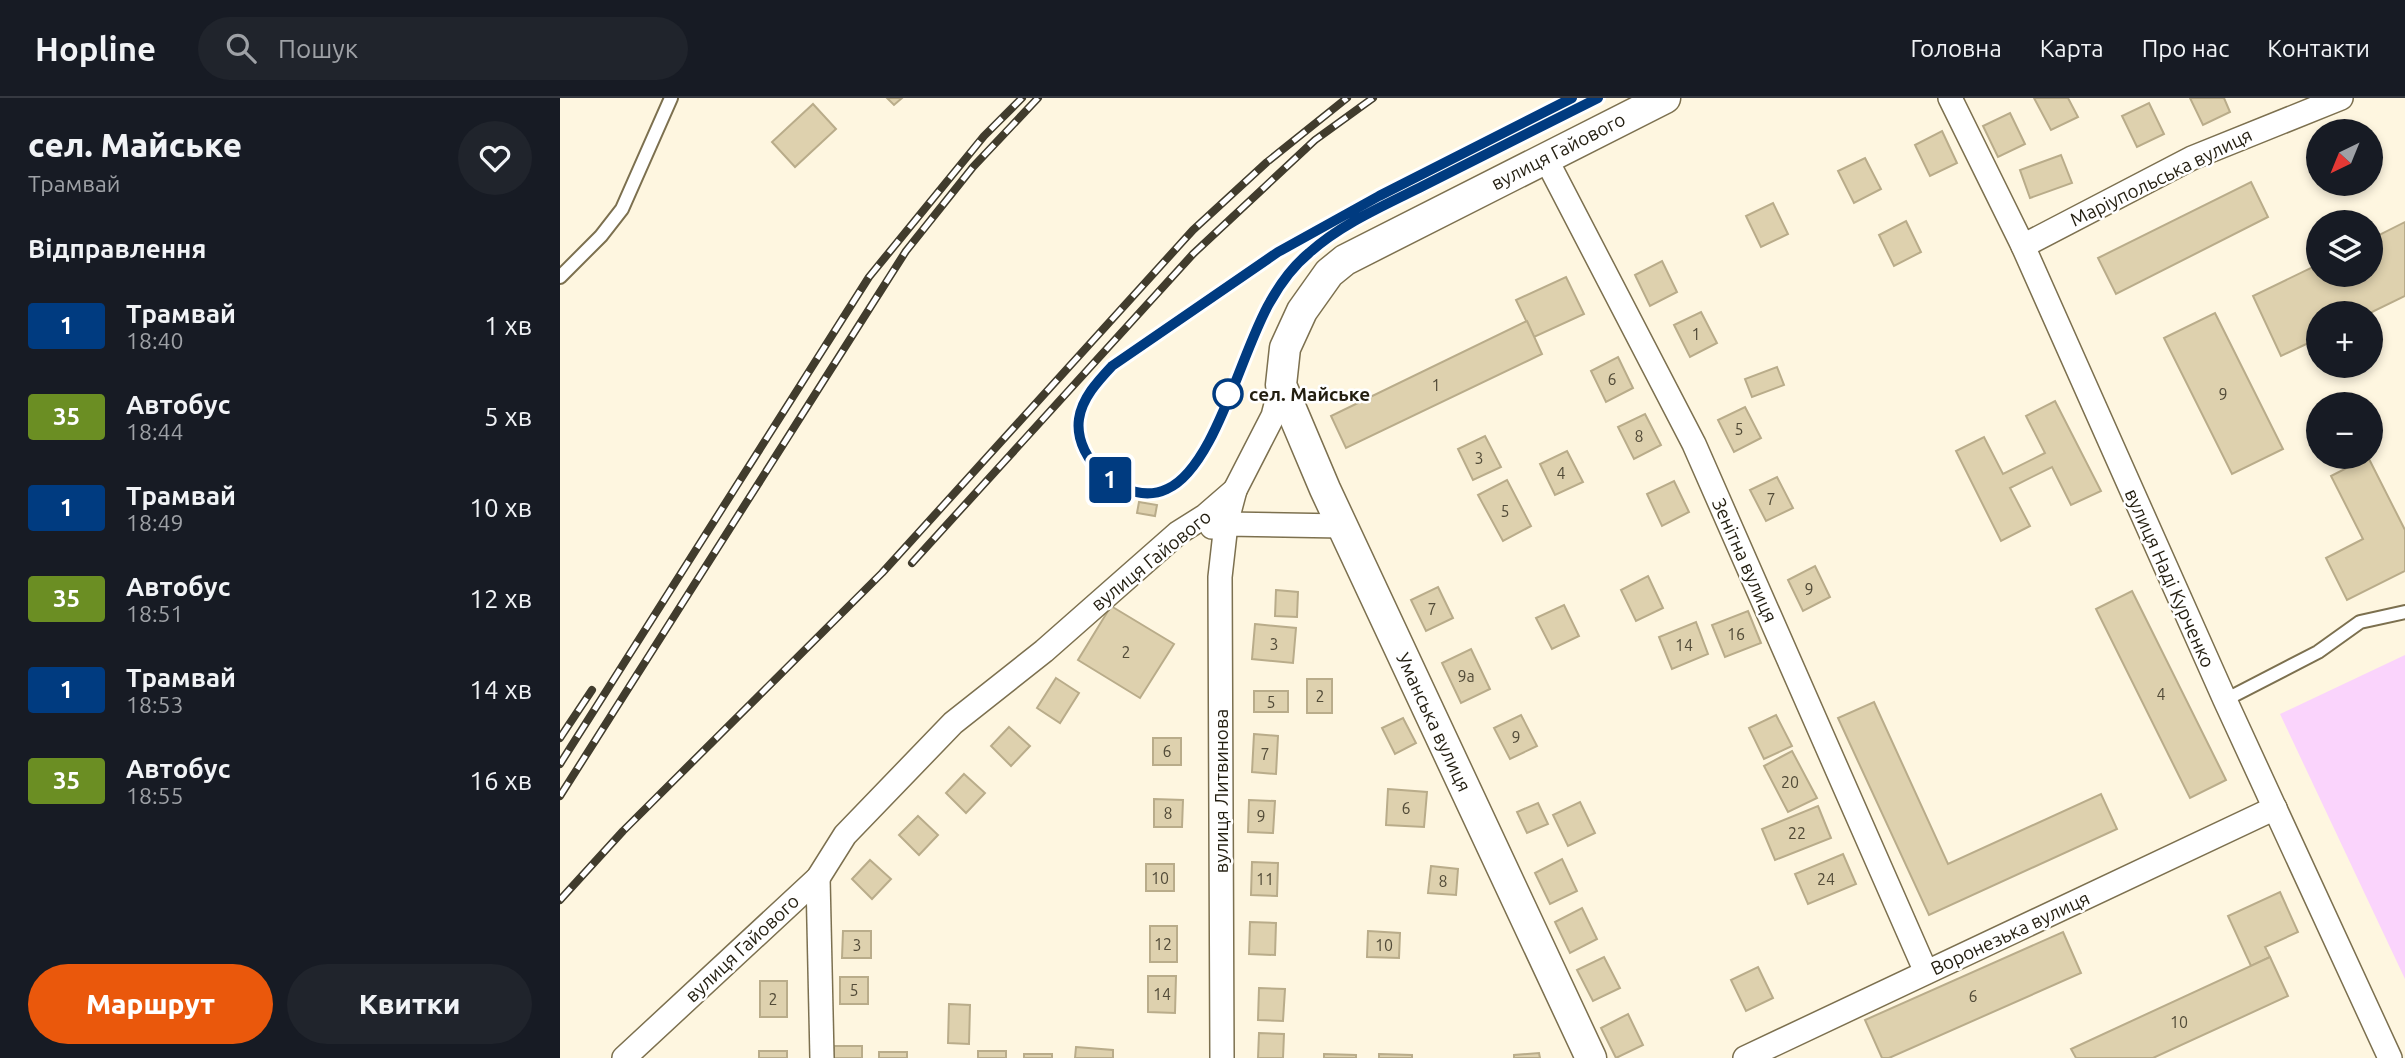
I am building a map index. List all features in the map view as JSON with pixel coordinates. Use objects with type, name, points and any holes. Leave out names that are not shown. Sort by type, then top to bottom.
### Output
[{"type":"street","name":"вулиця Гайового","points":[[624,1058],[818,878],[845,835],[953,723],[1044,651],[1178,533],[1205,516],[1235,490],[1273,416],[1281,385],[1285,348],[1301,311],[1329,273],[1373,244],[1665,98]]},
{"type":"street","name":"вулиця Наді Курченко","points":[[1950,98],[2023,246],[2225,700],[2390,1058]]},
{"type":"street","name":"Маріупольська вулиця","points":[[2023,246],[2192,158],[2341,98]]},
{"type":"street","name":"Зенітна вулиця","points":[[1545,158],[1694,444],[1927,972]]},
{"type":"street","name":"Уманська вулиця","points":[[1281,385],[1342,526],[1587,1054]]},
{"type":"street","name":"вулиця Литвинова","points":[[1222,1058],[1220,577],[1226,524],[1235,490]]},
{"type":"street","points":[[1178,533],[1226,524],[1342,526]]},
{"type":"street","name":"Воронезька вулиця","points":[[1745,1058],[2275,808]]},
{"type":"street","points":[[818,878],[822,1058]]},
{"type":"lane","points":[[560,277],[601,236],[622,209],[671,98]]},
{"type":"lane","points":[[2225,700],[2318,652],[2361,622],[2405,612]]},
{"type":"shaded area","points":[[2405,655],[2405,979],[2280,714]]},
{"type":"building","points":[[887,98],[902,98],[894,105]]},
{"type":"building","points":[[2034,98],[2068,98],[2078,117],[2051,130]]},
{"type":"building","points":[[2190,98],[2224,98],[2230,112],[2203,125]]},
{"type":"building","points":[[2149,103],[2164,134],[2137,147],[2122,116]]},
{"type":"building","points":[[813,104],[836,129],[795,167],[772,142]]},
{"type":"building","points":[[2010,113],[2025,144],[1998,157],[1983,126]]},
{"type":"building","points":[[1942,131],[1957,163],[1930,176],[1915,145]]},
{"type":"building","points":[[2061,155],[2072,183],[2030,198],[2020,170]]},
{"type":"building","points":[[1865,158],[1881,189],[1854,203],[1838,171]]},
{"type":"building","points":[[2251,182],[2268,217],[2116,294],[2098,258]]},
{"type":"building","points":[[1773,203],[1788,234],[1761,247],[1746,216]]},
{"type":"building","points":[[1906,221],[1921,252],[1894,266],[1879,235]]},
{"type":"building","points":[[2405,222],[2405,296],[2383,307],[2383,301],[2306,301],[2306,344],[2281,356],[2253,296],[2306,270],[2306,287],[2383,287],[2383,233]]},
{"type":"building","points":[[1662,261],[1677,292],[1650,306],[1635,275]]},
{"type":"building","points":[[1566,277],[1584,314],[1534,337],[1516,300]]},
{"type":"building","points":[[1701,312],[1717,343],[1690,357],[1674,325]]},
{"type":"building","points":[[2215,313],[2283,449],[2232,474],[2164,338]]},
{"type":"building","points":[[1527,321],[1542,354],[1346,448],[1331,416]]},
{"type":"building","points":[[1618,357],[1633,388],[1606,402],[1591,371]]},
{"type":"building","points":[[1777,367],[1784,385],[1752,397],[1745,379]]},
{"type":"building","points":[[2055,401],[2101,491],[2071,505],[2052,467],[2010,488],[2030,526],[2001,541],[1956,451],[1984,437],[2003,474],[2045,453],[2026,416]]},
{"type":"building","points":[[1745,407],[1761,438],[1734,452],[1718,420]]},
{"type":"building","points":[[1645,414],[1661,445],[1634,459],[1618,427]]},
{"type":"building","points":[[1485,436],[1501,467],[1473,480],[1458,449]]},
{"type":"building","points":[[1567,451],[1583,482],[1555,495],[1540,464]]},
{"type":"building","points":[[2345,469],[2374,469],[2405,530],[2405,571],[2347,600],[2326,558],[2363,539],[2331,476]]},
{"type":"building","points":[[1777,477],[1793,508],[1766,521],[1750,490]]},
{"type":"building","points":[[1507,480],[1531,526],[1503,541],[1478,495]]},
{"type":"building","points":[[1674,481],[1689,512],[1662,526],[1647,494]]},
{"type":"building","points":[[1139,502],[1157,505],[1155,516],[1137,513]]},
{"type":"building","points":[[1815,566],[1830,597],[1803,611],[1788,580]]},
{"type":"building","points":[[1648,576],[1663,608],[1636,621],[1621,590]]},
{"type":"building","points":[[1438,587],[1453,618],[1426,631],[1411,600]]},
{"type":"building","points":[[1276,590],[1298,592],[1297,617],[1275,616]]},
{"type":"building","points":[[2132,591],[2226,780],[2190,798],[2096,609]]},
{"type":"building","points":[[1564,605],[1579,636],[1552,649],[1536,618]]},
{"type":"building","points":[[1111,606],[1174,644],[1140,698],[1078,660]]},
{"type":"building","points":[[1748,611],[1761,643],[1725,657],[1712,625]]},
{"type":"building","points":[[1696,622],[1708,654],[1672,669],[1659,637]]},
{"type":"building","points":[[1255,624],[1296,628],[1293,663],[1252,659]]},
{"type":"building","points":[[1471,649],[1490,689],[1461,703],[1442,663]]},
{"type":"building","points":[[1056,678],[1079,693],[1060,723],[1037,708]]},
{"type":"building","points":[[1307,679],[1332,679],[1332,713],[1307,713]]},
{"type":"building","points":[[1254,691],[1288,691],[1288,712],[1254,712]]},
{"type":"building","points":[[1874,702],[1948,864],[2101,794],[2117,829],[1929,915],[1838,718]]},
{"type":"building","points":[[1521,715],[1537,746],[1510,759],[1494,728]]},
{"type":"building","points":[[1776,715],[1792,746],[1764,759],[1749,728]]},
{"type":"building","points":[[1403,718],[1416,743],[1395,754],[1382,728]]},
{"type":"building","points":[[1009,727],[1030,746],[1011,766],[991,746]]},
{"type":"building","points":[[1254,734],[1278,736],[1276,774],[1252,772]]},
{"type":"building","points":[[1153,738],[1181,738],[1181,765],[1153,765]]},
{"type":"building","points":[[1792,751],[1817,798],[1788,812],[1764,766]]},
{"type":"building","points":[[964,774],[985,793],[966,813],[946,793]]},
{"type":"building","points":[[1388,789],[1427,792],[1424,827],[1386,825]]},
{"type":"building","points":[[1154,799],[1183,800],[1182,827],[1154,827]]},
{"type":"building","points":[[1249,800],[1275,801],[1273,833],[1248,832]]},
{"type":"building","points":[[1580,802],[1595,833],[1568,846],[1553,815]]},
{"type":"building","points":[[1538,803],[1548,824],[1527,833],[1517,812]]},
{"type":"building","points":[[1818,806],[1831,838],[1775,860],[1762,829]]},
{"type":"building","points":[[918,816],[938,835],[919,855],[899,835]]},
{"type":"building","points":[[1843,854],[1856,884],[1808,904],[1795,874]]},
{"type":"building","points":[[1562,859],[1577,891],[1550,904],[1535,873]]},
{"type":"building","points":[[870,860],[891,879],[872,899],[852,879]]},
{"type":"building","points":[[1252,862],[1278,863],[1277,896],[1251,895]]},
{"type":"building","points":[[1146,864],[1174,864],[1174,891],[1146,891]]},
{"type":"building","points":[[1431,866],[1458,869],[1456,895],[1428,893]]},
{"type":"building","points":[[2280,892],[2298,932],[2265,947],[2270,957],[2251,966],[2228,916]]},
{"type":"building","points":[[1582,908],[1597,939],[1570,953],[1555,922]]},
{"type":"building","points":[[1250,922],[1276,923],[1275,955],[1249,954]]},
{"type":"building","points":[[1150,926],[1177,926],[1177,962],[1150,962]]},
{"type":"building","points":[[843,931],[871,931],[871,958],[842,958]]},
{"type":"building","points":[[1368,931],[1400,933],[1399,958],[1367,957]]},
{"type":"building","points":[[2063,932],[2081,973],[1889,1058],[1882,1058],[1865,1020]]},
{"type":"building","points":[[1604,957],[1620,988],[1593,1001],[1577,970]]},
{"type":"building","points":[[2270,957],[2288,996],[2153,1058],[2076,1058],[2071,1049]]},
{"type":"building","points":[[1758,967],[1773,998],[1746,1011],[1731,980]]},
{"type":"building","points":[[1148,976],[1176,976],[1175,1013],[1148,1012]]},
{"type":"building","points":[[840,977],[868,977],[868,1004],[840,1004]]},
{"type":"building","points":[[760,981],[787,981],[787,1017],[760,1017]]},
{"type":"building","points":[[1259,988],[1285,989],[1283,1021],[1258,1020]]},
{"type":"building","points":[[949,1004],[970,1005],[969,1044],[948,1043]]},
{"type":"building","points":[[1628,1014],[1643,1045],[1616,1058],[1601,1028]]},
{"type":"building","points":[[1259,1033],[1284,1034],[1283,1058],[1258,1058]]},
{"type":"building","points":[[834,1046],[862,1046],[862,1058],[834,1058]]},
{"type":"building","points":[[1076,1047],[1113,1050],[1113,1058],[1075,1058]]},
{"type":"building","points":[[759,1051],[787,1051],[787,1058],[759,1058]]},
{"type":"building","points":[[978,1051],[1006,1051],[1006,1058],[978,1058]]},
{"type":"building","points":[[879,1052],[907,1052],[907,1058],[879,1058]]},
{"type":"building","points":[[1539,1053],[1540,1058],[1514,1058],[1514,1055]]},
{"type":"building","points":[[1024,1054],[1052,1054],[1052,1058],[1024,1058]]},
{"type":"building","points":[[1324,1054],[1356,1055],[1356,1058],[1324,1058]]},
{"type":"building","points":[[1379,1054],[1412,1055],[1412,1058],[1379,1058]]},
{"type":"tram line","points":[[1572,98],[1379,196],[1278,252],[1112,366],[1091,390],[1079,419],[1079,435],[1094,464],[1120,486],[1136,492],[1151,493],[1167,489],[1184,477],[1213,433],[1270,302],[1303,258],[1361,217],[1598,98]]},
{"type":"tram line","name":"1","points":[[1572,98],[1379,196],[1278,252],[1112,366],[1096,383],[1079,418],[1079,436],[1095,467],[1125,488],[1145,493],[1166,490],[1185,478],[1204,452],[1252,337],[1270,302],[1289,274],[1309,252],[1333,235],[1389,204],[1598,98]]},
{"type":"railway","points":[[560,764],[869,277],[984,136],[1022,98]]},
{"type":"railway","points":[[560,796],[906,251],[973,167],[1038,98]]},
{"type":"railway","points":[[560,900],[623,831],[882,573],[1193,230],[1267,162],[1347,98]]},
{"type":"railway","points":[[912,563],[1193,254],[1315,140],[1373,98]]},
{"type":"railway","points":[[560,738],[592,690]]},
{"type":"place","name":"сел. Майське","points":[[1228,394]]}]
